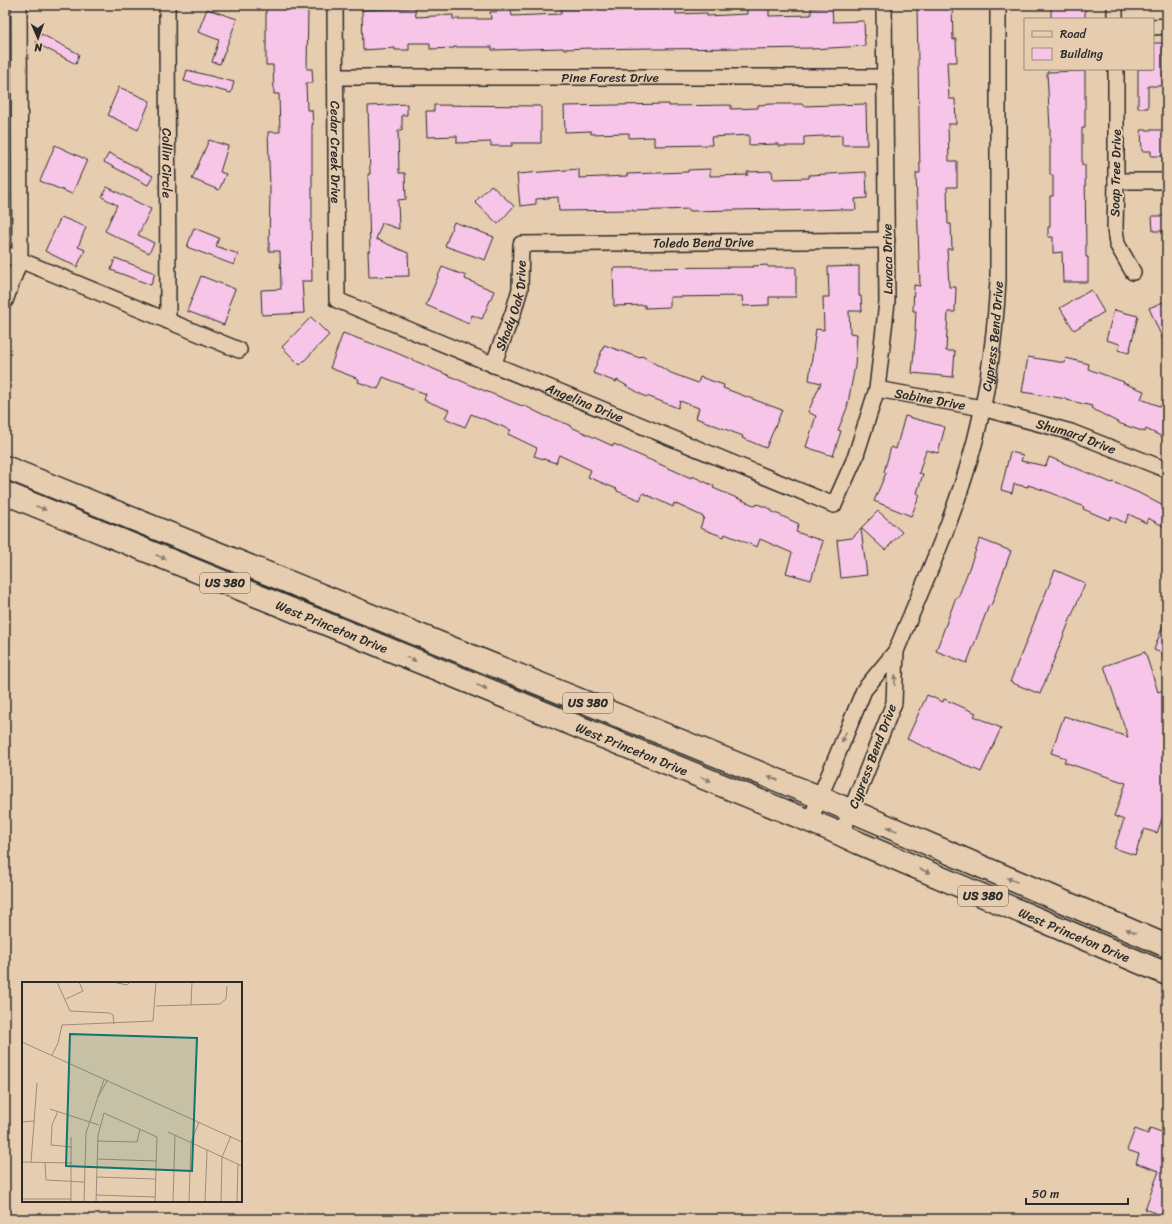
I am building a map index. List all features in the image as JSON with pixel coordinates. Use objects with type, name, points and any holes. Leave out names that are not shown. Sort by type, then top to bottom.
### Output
[{"type":"highway","name":"West Princeton Drive","points":[[5,466],[819,797],[1167,946]]},
{"type":"highway","name":"West Princeton Drive","points":[[5,493],[810,821],[1167,974]]},
{"type":"street","points":[[5,301],[20,260],[19,5]]},
{"type":"street","name":"Collin Circle","points":[[167,5],[168,321]]},
{"type":"street","name":"Cedar Creek Drive","points":[[335,5],[336,300]]},
{"type":"street","name":"Lavaca Drive","points":[[834,505],[855,458],[877,389],[888,302],[884,5]]},
{"type":"street","name":"Cypress Bend Drive","points":[[810,821],[864,690],[896,651],[952,513],[970,458],[982,408],[997,311],[998,5]]},
{"type":"street","points":[[1115,5],[1115,18]]},
{"type":"street","points":[[1154,27],[1167,26]]},
{"type":"street","name":"Soap Tree Drive","points":[[1116,70],[1115,229],[1117,244],[1132,272]]},
{"type":"street","name":"Pine Forest Drive","points":[[336,77],[885,77]]},
{"type":"street","points":[[1116,182],[1167,181]]},
{"type":"street","name":"Toledo Bend Drive","points":[[521,244],[887,240]]},
{"type":"street","name":"Shady Oak Drive","points":[[493,365],[513,313],[520,289],[521,244]]},
{"type":"street","points":[[5,254],[239,350]]},
{"type":"street","name":"Angelina Drive","points":[[336,300],[834,505]]},
{"type":"street","name":"Sabine Drive","points":[[877,389],[982,408]]},
{"type":"street","name":"Shumard Drive","points":[[982,408],[1071,432],[1167,470]]},
{"type":"street","name":"Cypress Bend Drive","points":[[841,835],[894,703],[896,651]]},
{"type":"building","points":[[952,5],[953,40],[956,39],[957,62],[947,62],[949,99],[955,99],[956,124],[948,124],[949,161],[957,161],[957,187],[947,187],[948,224],[951,224],[952,249],[947,249],[949,287],[956,287],[955,312],[948,312],[946,351],[955,351],[953,377],[912,373],[916,330],[916,311],[913,311],[914,285],[920,286],[916,173],[920,173],[917,6]]},
{"type":"building","points":[[1051,5],[1085,5],[1085,18],[1051,18]]},
{"type":"building","points":[[769,7],[769,16],[811,15],[811,8],[832,7],[833,22],[864,21],[865,46],[812,49],[563,48],[492,50],[492,47],[454,47],[430,49],[430,43],[409,43],[409,50],[395,50],[395,48],[363,50],[362,10],[415,8],[416,17],[453,15],[453,19],[491,19],[490,12],[511,11],[512,16],[561,14],[561,9],[614,8],[614,11],[676,8],[676,14],[707,13],[707,16],[747,14],[747,8]]},
{"type":"building","points":[[266,8],[308,8],[307,69],[312,69],[313,83],[306,83],[307,110],[312,110],[313,125],[311,220],[312,281],[302,281],[304,313],[262,315],[261,290],[281,289],[280,251],[269,251],[270,189],[268,132],[280,132],[279,94],[274,94],[273,65],[266,65]]},
{"type":"building","points":[[207,9],[237,19],[220,64],[212,62],[219,40],[198,32]]},
{"type":"building","points":[[41,34],[79,54],[76,64],[36,43]]},
{"type":"building","points":[[1154,43],[1163,43],[1163,86],[1148,86],[1148,108],[1138,108],[1138,70],[1154,70]]},
{"type":"building","points":[[187,70],[234,82],[231,93],[184,81]]},
{"type":"building","points":[[1085,71],[1085,128],[1082,128],[1082,165],[1085,165],[1086,257],[1088,257],[1088,282],[1063,282],[1062,252],[1053,253],[1053,237],[1048,237],[1048,227],[1050,227],[1050,196],[1053,196],[1053,175],[1050,175],[1050,129],[1047,72]]},
{"type":"building","points":[[119,87],[150,101],[138,130],[108,115]]},
{"type":"building","points":[[407,104],[407,115],[402,115],[402,130],[398,130],[399,173],[405,173],[406,199],[398,200],[399,229],[382,223],[376,239],[408,253],[409,276],[369,277],[368,251],[370,251],[368,174],[370,174],[368,106]]},
{"type":"building","points":[[669,104],[669,106],[731,105],[731,109],[758,108],[758,105],[772,104],[803,104],[803,106],[866,104],[867,145],[842,145],[842,135],[804,137],[804,146],[778,146],[778,144],[749,145],[749,135],[711,137],[712,145],[654,146],[654,137],[629,138],[629,133],[591,134],[591,131],[565,132],[564,106]]},
{"type":"building","points":[[434,105],[541,106],[541,143],[512,143],[512,146],[491,146],[491,142],[457,143],[457,136],[427,137],[426,111],[434,111]]},
{"type":"building","points":[[1141,130],[1165,130],[1165,156],[1151,156],[1151,151],[1142,151]]},
{"type":"building","points":[[209,140],[228,146],[220,172],[226,174],[219,190],[192,179]]},
{"type":"building","points":[[55,145],[87,160],[72,194],[40,181]]},
{"type":"building","points":[[109,153],[153,176],[148,185],[104,162]]},
{"type":"building","points":[[579,169],[579,178],[627,176],[627,174],[688,172],[688,170],[710,169],[710,176],[748,175],[747,172],[772,171],[773,179],[809,178],[809,175],[866,172],[867,198],[855,199],[856,210],[780,211],[780,209],[690,211],[689,209],[559,211],[558,197],[536,199],[536,204],[520,206],[517,174]]},
{"type":"building","points":[[491,185],[514,206],[498,224],[475,202]]},
{"type":"building","points":[[107,187],[151,209],[138,235],[154,243],[149,253],[105,231],[117,205],[102,197]]},
{"type":"building","points":[[1152,216],[1167,216],[1167,231],[1153,231]]},
{"type":"building","points":[[61,217],[86,227],[78,247],[85,250],[77,267],[45,251]]},
{"type":"building","points":[[454,222],[494,237],[485,260],[445,246]]},
{"type":"building","points":[[194,228],[219,238],[216,246],[238,254],[234,265],[187,247]]},
{"type":"building","points":[[115,258],[155,273],[151,285],[111,270]]},
{"type":"building","points":[[767,265],[768,267],[796,267],[796,297],[769,297],[769,305],[743,306],[742,296],[670,297],[670,307],[645,308],[645,305],[614,306],[613,268],[753,267]]},
{"type":"building","points":[[859,266],[859,296],[861,296],[862,311],[849,311],[850,333],[857,334],[855,366],[847,408],[838,430],[841,431],[833,456],[806,447],[816,416],[808,412],[821,383],[809,380],[816,329],[824,330],[823,297],[829,297],[828,267]]},
{"type":"building","points":[[442,267],[466,276],[465,279],[494,291],[482,319],[472,315],[469,324],[426,305]]},
{"type":"building","points":[[201,276],[235,289],[228,307],[230,308],[224,325],[187,311]]},
{"type":"building","points":[[1091,290],[1104,312],[1074,330],[1060,308]]},
{"type":"building","points":[[1163,302],[1167,312],[1167,349],[1149,308]]},
{"type":"building","points":[[1114,310],[1138,316],[1129,353],[1118,350],[1120,344],[1106,340]]},
{"type":"building","points":[[311,317],[329,335],[300,365],[282,347]]},
{"type":"building","points":[[343,333],[392,351],[473,386],[522,406],[523,405],[545,416],[570,425],[569,426],[613,446],[614,444],[691,478],[692,476],[714,486],[713,488],[756,506],[757,504],[771,509],[771,511],[799,524],[796,532],[823,541],[811,580],[786,573],[792,553],[760,539],[757,547],[725,534],[724,537],[700,528],[704,517],[674,503],[673,507],[643,493],[640,500],[617,491],[617,489],[588,477],[591,470],[559,455],[556,463],[534,456],[537,448],[508,434],[511,430],[471,414],[465,427],[445,418],[449,410],[424,400],[426,394],[383,377],[378,389],[358,382],[359,379],[330,368]]},
{"type":"building","points":[[604,345],[640,358],[642,356],[671,373],[698,383],[700,377],[724,385],[723,388],[782,410],[766,448],[742,438],[743,436],[696,418],[699,408],[680,401],[678,408],[647,396],[646,397],[617,380],[616,382],[593,373]]},
{"type":"building","points":[[1028,357],[1065,363],[1066,358],[1089,364],[1088,369],[1144,391],[1141,399],[1167,409],[1167,439],[1146,429],[1145,432],[1121,424],[1091,408],[1092,406],[1067,399],[1022,392]]},
{"type":"building","points":[[905,416],[945,427],[938,453],[926,450],[919,473],[923,474],[917,493],[920,495],[911,516],[874,501],[886,473],[884,472],[891,447],[896,449]]},
{"type":"building","points":[[1010,452],[1023,455],[1021,461],[1046,466],[1049,457],[1139,493],[1167,508],[1167,528],[1148,518],[1146,523],[1129,514],[1125,523],[1111,516],[1109,520],[1052,493],[1028,485],[1028,487],[1014,484],[1012,493],[1001,490]]},
{"type":"building","points":[[878,511],[902,532],[885,550],[861,528]]},
{"type":"building","points":[[861,529],[867,575],[841,578],[837,540],[852,538]]},
{"type":"building","points":[[980,539],[1011,551],[991,606],[989,605],[967,663],[936,651]]},
{"type":"building","points":[[1055,570],[1085,583],[1040,694],[1010,682]]},
{"type":"building","points":[[1167,617],[1167,655],[1154,650]]},
{"type":"building","points":[[1145,652],[1158,692],[1167,689],[1167,805],[1157,833],[1144,829],[1135,855],[1114,848],[1124,820],[1114,816],[1126,783],[1064,762],[1066,758],[1051,753],[1064,716],[1128,737],[1104,666]]},
{"type":"building","points":[[927,695],[943,702],[944,699],[976,713],[974,716],[1001,728],[981,772],[907,739]]},
{"type":"building","points":[[1150,1128],[1167,1134],[1167,1202],[1162,1216],[1145,1209],[1159,1171],[1136,1163],[1139,1154],[1127,1150],[1135,1129],[1148,1134]]}]
